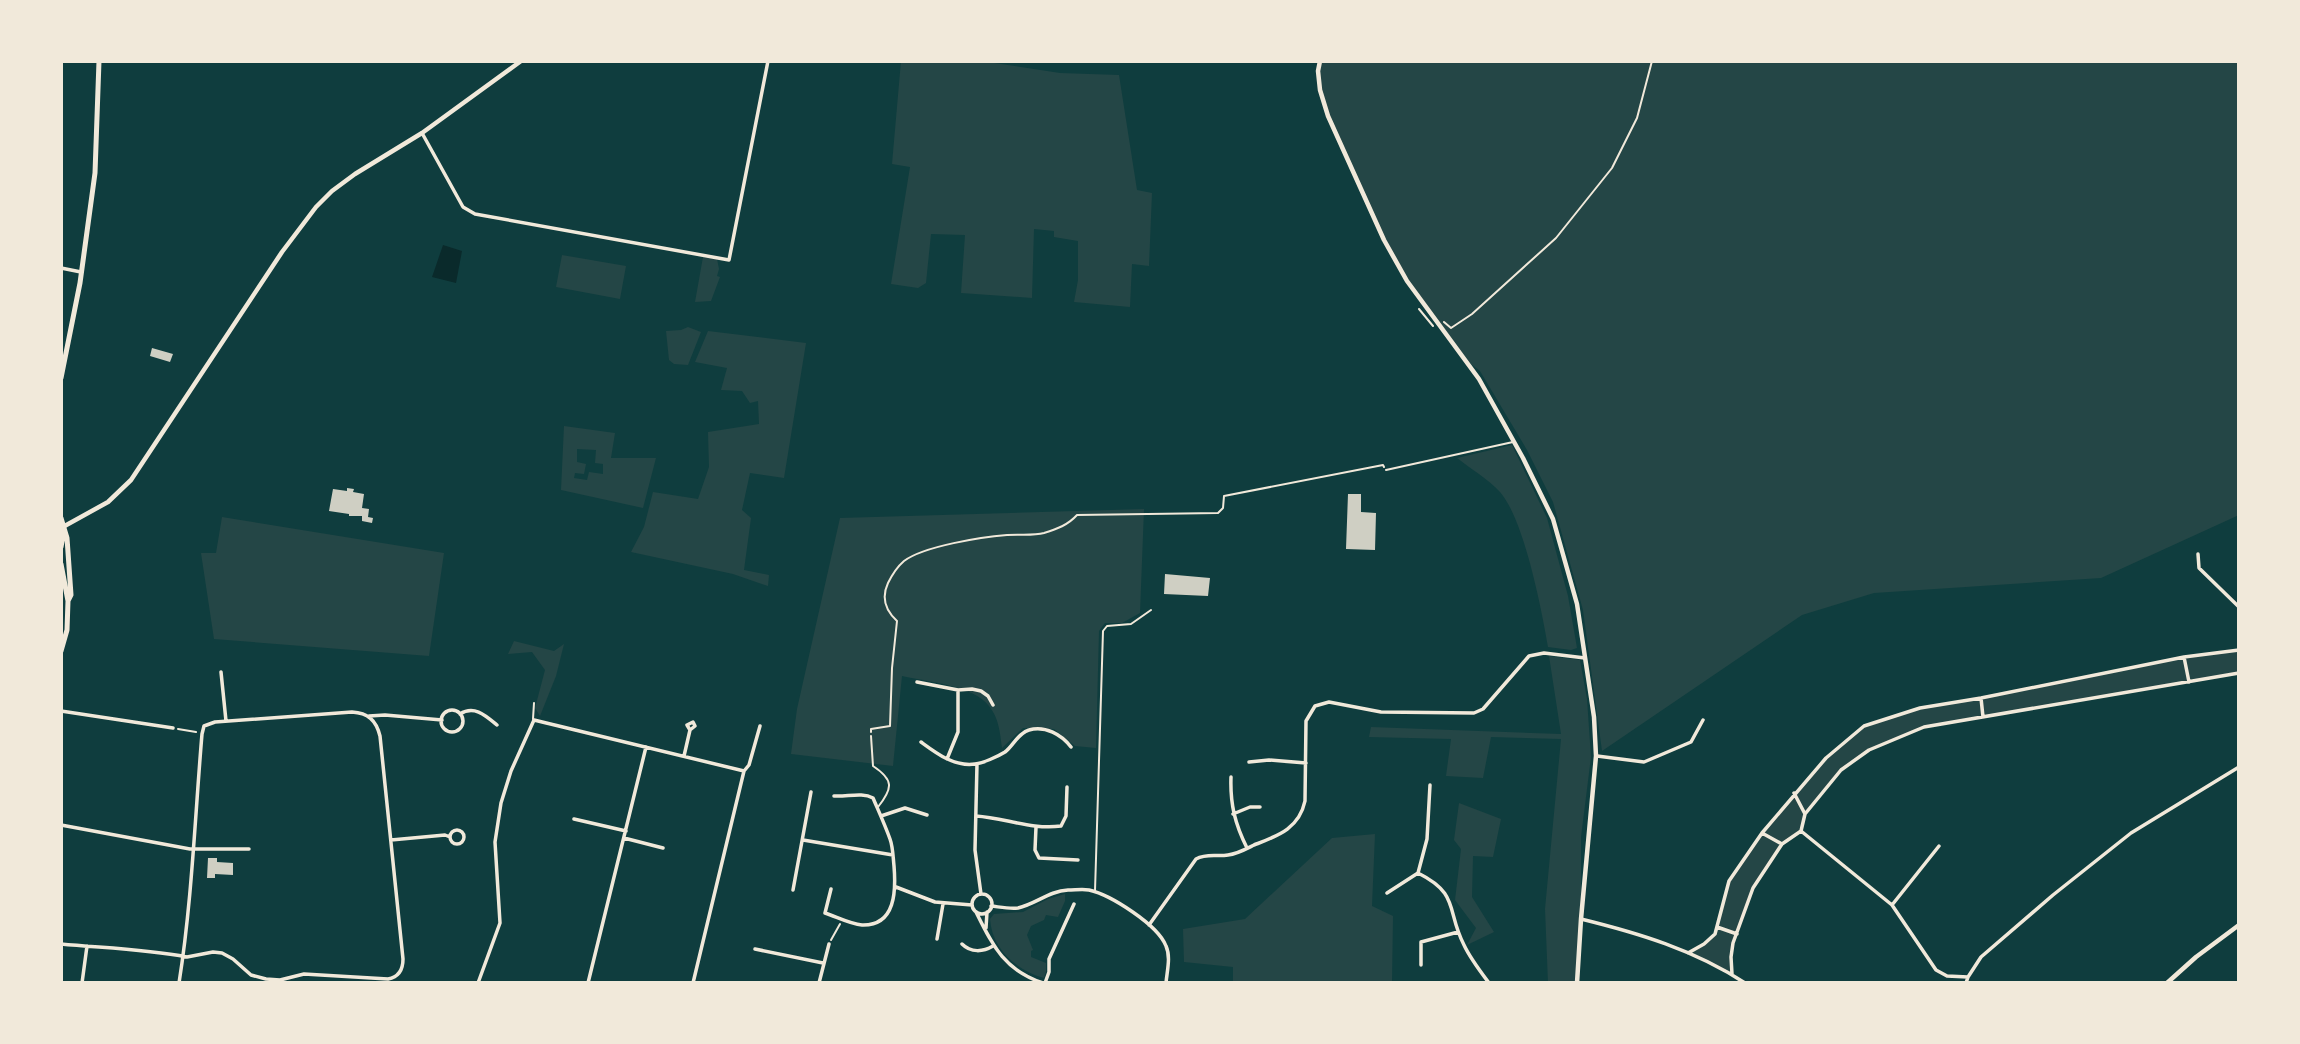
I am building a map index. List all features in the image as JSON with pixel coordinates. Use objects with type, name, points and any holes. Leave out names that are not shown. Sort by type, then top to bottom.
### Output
[{"type":"main road","points":[[61,378],[81,272],[94,173],[99,61]]},
{"type":"main road","points":[[63,528],[108,502],[131,480],[282,252],[316,207],[355,173],[422,133],[521,61]]},
{"type":"main road","points":[[1320,61],[1320,90],[1328,116],[1384,240],[1422,308],[1479,379],[1514,442],[1553,520],[1577,604],[1594,717],[1596,756],[1577,983]]},
{"type":"main road","points":[[61,518],[71,583],[68,601]]},
{"type":"main road","points":[[61,547],[63,528]]},
{"type":"main road","points":[[61,564],[68,601],[61,651]]},
{"type":"main road","points":[[2167,983],[2239,925]]},
{"type":"street","points":[[422,133],[463,207],[475,214],[729,260],[768,61]]},
{"type":"street","points":[[61,268],[81,272]]},
{"type":"street","points":[[2198,554],[2199,568],[2239,607]]},
{"type":"street","points":[[1688,953],[1710,939],[1717,927],[1729,881],[1762,833],[1826,758],[1864,726],[1920,708],[2184,657],[2239,650]]},
{"type":"street","points":[[1149,925],[1199,857],[1228,855],[1281,835],[1298,819],[1305,802],[1306,721],[1311,711],[1321,703],[1334,702],[1381,712],[1474,713],[1483,709],[1524,661],[1534,654],[1585,658]]},
{"type":"street","points":[[2184,657],[2189,682]]},
{"type":"street","points":[[221,672],[226,721]]},
{"type":"street","points":[[1732,974],[1731,957],[1753,888],[1782,844],[1801,831],[1805,814],[1841,770],[1869,750],[1924,726],[2239,673]]},
{"type":"street","points":[[917,682],[958,691],[981,691],[993,705]]},
{"type":"street","points":[[947,759],[959,726],[958,691]]},
{"type":"street","points":[[1981,698],[1983,717]]},
{"type":"street","points":[[460,714],[463,721],[456,732],[444,729],[442,720],[449,711],[460,714],[475,710],[497,725]]},
{"type":"street","points":[[61,711],[173,728]]},
{"type":"street","points":[[179,983],[202,734],[208,723],[352,712],[369,716],[442,720]]},
{"type":"street","points":[[61,944],[183,956],[222,953],[251,975],[266,979],[285,979],[302,974],[384,979],[396,976],[403,968],[403,959],[391,840],[380,736],[369,716]]},
{"type":"street","points":[[478,983],[500,923],[495,842],[501,803],[511,771],[534,720],[744,771]]},
{"type":"street","points":[[1596,756],[1644,762],[1691,742],[1703,720]]},
{"type":"street","points":[[693,983],[744,771],[750,765],[760,726]]},
{"type":"street","points":[[684,755],[690,730]]},
{"type":"street","points":[[921,742],[947,759],[958,763],[977,764],[1005,751],[1029,730],[1049,730],[1065,739],[1071,747]]},
{"type":"street","points":[[588,983],[646,747]]},
{"type":"street","points":[[1249,762],[1269,760],[1306,763]]},
{"type":"street","points":[[977,764],[975,860],[981,894],[991,900],[986,930]]},
{"type":"street","points":[[1966,983],[1981,957],[2130,833],[2239,766]]},
{"type":"street","points":[[1231,777],[1233,814],[1247,848]]},
{"type":"street","points":[[1387,893],[1418,873],[1427,839],[1430,785]]},
{"type":"street","points":[[976,816],[999,818],[1036,827],[1059,827],[1063,825],[1066,816],[1067,788]]},
{"type":"street","points":[[793,890],[811,792]]},
{"type":"street","points":[[1794,793],[1805,814]]},
{"type":"street","points":[[831,890],[825,913],[862,925],[879,920],[888,912],[893,905],[896,887],[891,840],[873,798],[869,795],[834,796]]},
{"type":"street","points":[[1233,814],[1250,807],[1260,807]]},
{"type":"street","points":[[881,816],[905,808],[927,814]]},
{"type":"street","points":[[574,819],[626,831]]},
{"type":"street","points":[[61,825],[193,849],[249,849]]},
{"type":"street","points":[[1036,827],[1035,850],[1039,858],[1078,860]]},
{"type":"street","points":[[391,840],[444,835],[456,844],[461,843],[465,837],[463,832],[457,830],[453,831],[450,837]]},
{"type":"street","points":[[1801,831],[1892,905],[1936,970],[1947,976],[1968,977]]},
{"type":"street","points":[[1762,833],[1782,844]]},
{"type":"street","points":[[624,838],[663,848]]},
{"type":"street","points":[[803,840],[892,855]]},
{"type":"street","points":[[1892,905],[1939,846]]},
{"type":"street","points":[[1418,873],[1437,882],[1450,901],[1465,948],[1487,982]]},
{"type":"street","points":[[896,887],[943,904],[972,905]]},
{"type":"street","points":[[991,906],[1014,908],[1057,891],[1083,890],[1117,902],[1149,925],[1167,946],[1169,960],[1166,983]]},
{"type":"street","points":[[981,894],[974,899],[972,905],[993,946],[1016,970],[1044,983],[1049,972],[1049,959],[1074,904]]},
{"type":"street","points":[[937,939],[943,904]]},
{"type":"street","points":[[975,912],[988,912]]},
{"type":"street","points":[[1581,919],[1645,936],[1688,953],[1745,983]]},
{"type":"street","points":[[1717,927],[1737,934]]},
{"type":"street","points":[[1421,965],[1421,942],[1458,932]]},
{"type":"street","points":[[819,983],[829,944]]},
{"type":"street","points":[[962,944],[978,951],[993,946]]},
{"type":"street","points":[[82,983],[87,946]]},
{"type":"street","points":[[755,949],[824,963]]},
{"type":"lane","points":[[1386,470],[1514,442]]},
{"type":"lane","points":[[1094,892],[1104,631],[1107,626],[1134,622],[1151,610]]},
{"type":"lane","points":[[534,703],[534,720]]},
{"type":"lane","points":[[872,736],[873,766],[885,774],[889,783],[888,793],[877,808]]},
{"type":"path","points":[[1446,322],[1451,328],[1472,314],[1556,238],[1612,168],[1637,118],[1652,61]]},
{"type":"path","points":[[1422,308],[1432,325]]},
{"type":"path","points":[[872,736],[871,729],[890,726],[897,621],[889,614],[884,595],[890,579],[903,562],[962,541],[1004,535],[1041,534],[1067,525],[1077,515],[1218,513],[1223,508],[1224,496],[1383,465],[1386,470]]},
{"type":"path","points":[[173,728],[202,734]]},
{"type":"path","points":[[829,944],[841,919]]},
{"type":"shaded area","points":[[901,61],[981,61],[1060,73],[1119,75],[1137,190],[1152,193],[1149,266],[1132,264],[1130,307],[1074,302],[1078,280],[1078,241],[1054,237],[1054,231],[1034,229],[1032,298],[961,293],[965,235],[931,234],[926,283],[918,288],[891,284],[910,167],[892,164]]},
{"type":"shaded area","points":[[1320,61],[2239,61],[2239,515],[2101,578],[1874,593],[1802,615],[1602,751],[1583,610],[1553,502],[1527,450],[1480,371],[1471,364],[1407,281],[1384,240],[1328,116],[1320,90]]},
{"type":"shaded area","points":[[443,245],[462,251],[456,283],[432,277]]},
{"type":"shaded area","points":[[562,255],[626,266],[620,299],[556,287]]},
{"type":"shaded area","points":[[703,257],[717,259],[717,276],[720,277],[711,301],[695,302]]},
{"type":"shaded area","points":[[688,327],[701,332],[688,365],[674,364],[669,360],[666,331]]},
{"type":"shaded area","points":[[708,331],[806,343],[784,478],[750,473],[742,510],[751,518],[744,570],[769,575],[768,586],[733,574],[631,552],[644,527],[653,492],[698,499],[709,467],[708,432],[759,424],[758,401],[750,403],[742,391],[721,390],[727,368],[695,362]]},
{"type":"shaded area","points":[[564,426],[615,433],[611,458],[656,458],[643,508],[561,490]],"holes":[[[577,449],[596,450],[595,463],[603,464],[603,474],[589,472],[587,480],[574,478],[575,473],[584,474],[586,464],[577,462]]]},
{"type":"shaded area","points":[[1512,445],[1547,518],[1568,596],[1577,648],[1571,650],[1548,647],[1531,566],[1509,505],[1495,487],[1457,458]]},
{"type":"shaded area","points":[[1144,509],[1140,613],[1122,623],[1105,623],[1099,631],[1096,748],[1075,746],[1054,729],[1023,728],[1002,748],[995,716],[982,699],[949,685],[902,676],[893,766],[791,754],[797,709],[840,518]]},
{"type":"shaded area","points":[[222,517],[444,553],[429,656],[214,639],[201,553],[216,553]]},
{"type":"shaded area","points":[[514,641],[554,651],[564,644],[556,676],[540,716],[535,708],[545,670],[532,652],[508,654]]},
{"type":"shaded area","points":[[2239,650],[2239,673],[1924,726],[1869,750],[1841,770],[1805,814],[1801,831],[1782,844],[1753,888],[1733,943],[1732,974],[1688,953],[1715,934],[1729,881],[1762,833],[1826,758],[1864,726],[1920,708],[2184,657]]},
{"type":"shaded area","points":[[1549,656],[1580,660],[1587,699],[1591,757],[1581,837],[1581,919],[1575,983],[1548,983],[1545,909],[1561,739],[1491,737],[1483,778],[1446,776],[1451,739],[1369,737],[1371,727],[1561,734]]},
{"type":"shaded area","points":[[1459,803],[1501,819],[1493,857],[1473,856],[1472,897],[1494,932],[1467,945],[1476,928],[1455,900],[1461,849],[1454,840]]},
{"type":"shaded area","points":[[1375,834],[1372,906],[1393,916],[1392,983],[1233,983],[1233,967],[1184,962],[1183,929],[1245,919],[1332,838]]},
{"type":"shaded area","points":[[1065,894],[1058,917],[1046,915],[1044,920],[1031,926],[1027,935],[1033,950],[1031,957],[1046,963],[1044,978],[1024,970],[1007,957],[995,940],[990,919],[994,914],[1023,912],[1048,899]]},
{"type":"building","points":[[152,348],[173,354],[170,362],[150,356]]},
{"type":"building","points":[[347,488],[364,494],[362,508],[369,509],[368,517],[373,518],[372,523],[362,521],[362,516],[329,511],[333,489],[347,491]]},
{"type":"building","points":[[1348,494],[1361,494],[1361,512],[1376,513],[1375,550],[1346,549]]},
{"type":"building","points":[[1165,574],[1210,578],[1208,596],[1164,594]]},
{"type":"building","points":[[208,858],[217,858],[217,862],[233,863],[233,875],[215,874],[215,878],[207,878]]}]
